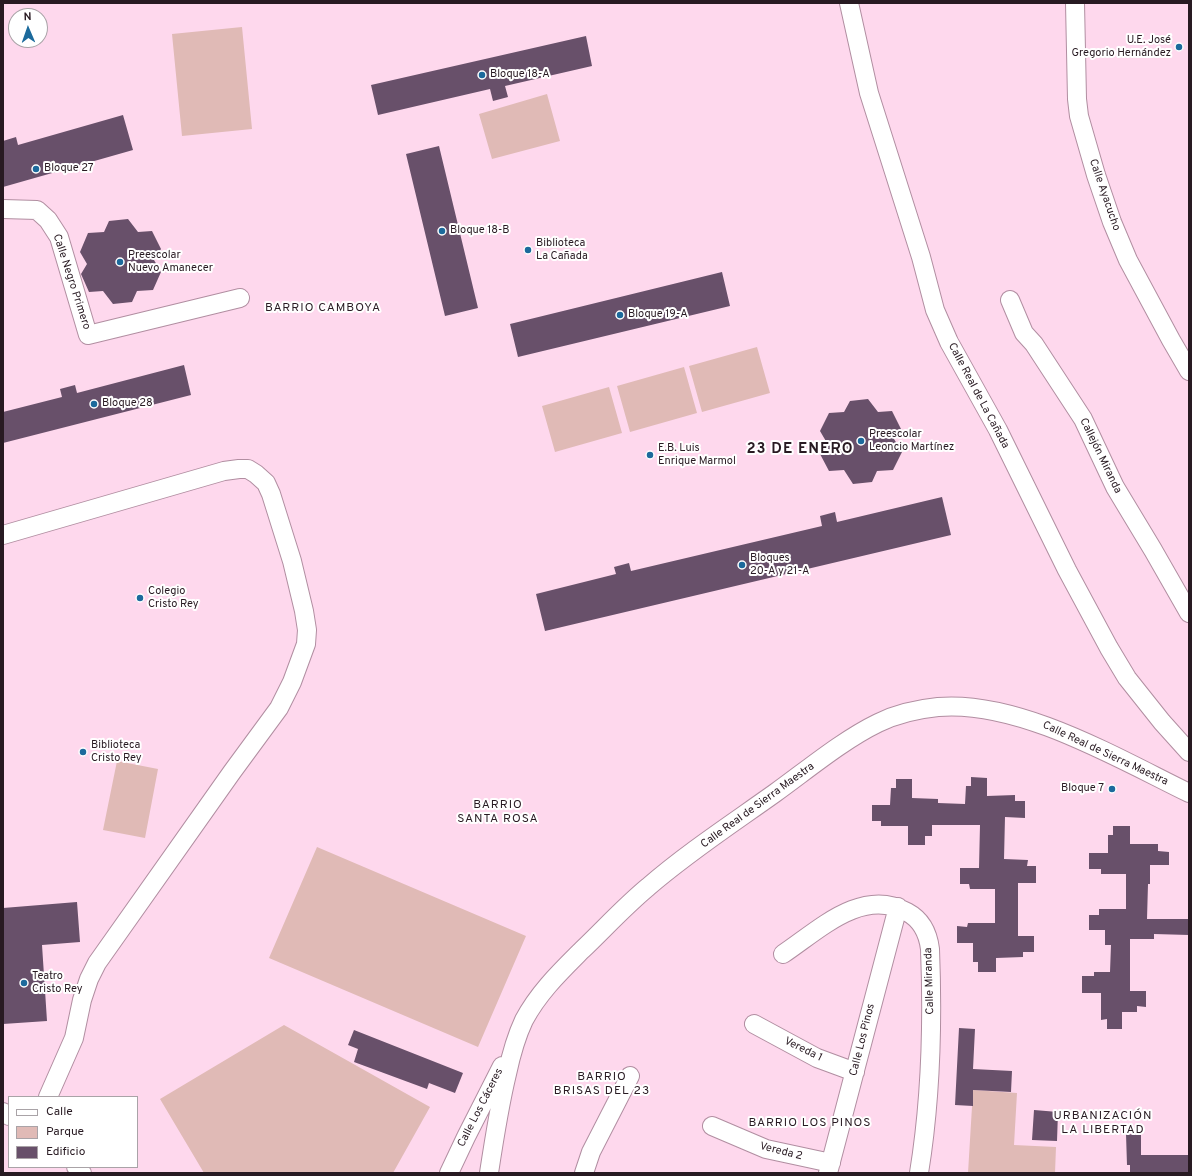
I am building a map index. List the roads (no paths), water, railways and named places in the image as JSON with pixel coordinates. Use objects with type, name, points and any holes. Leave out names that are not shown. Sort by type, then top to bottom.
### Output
[{"type":"street","name":"Calle Real de La Cañada","points":[[849,3],[869,94],[922,257],[936,310],[949,342],[998,430],[1067,570],[1109,648],[1127,678],[1162,722],[1189,752]]},
{"type":"street","name":"Calle Ayacucho","points":[[1075,3],[1077,98],[1079,116],[1096,175],[1112,222],[1128,260],[1189,371]]},
{"type":"street","name":"Calle Negro Primero","points":[[3,209],[37,210],[48,220],[59,237],[88,335],[240,298]]},
{"type":"street","name":"Callejón Miranda","points":[[1010,300],[1024,334],[1034,344],[1083,419],[1115,488],[1189,613]]},
{"type":"street","points":[[3,534],[224,471],[248,469],[266,483],[271,494],[292,561],[304,611],[306,630],[306,644],[292,682],[279,708],[97,963],[82,1000],[74,1038],[48,1096]]},
{"type":"street","name":"Calle Real de Sierra Maestra","points":[[488,1173],[514,1044],[524,1020],[540,994],[560,971],[648,886],[844,744],[878,723],[901,715],[938,707],[962,707],[1004,713],[1037,723],[1085,743],[1189,793]]},
{"type":"street","name":"Calle Miranda","points":[[783,954],[833,919],[852,909],[868,905],[881,904],[898,907],[912,914],[923,927],[928,936],[930,949],[931,1042],[929,1091],[920,1173]]},
{"type":"street","name":"Calle Los Pinos","points":[[829,1168],[898,907]]},
{"type":"street","name":"Vereda 1","points":[[754,1024],[817,1058],[855,1072]]},
{"type":"street","name":"Calle Los Cáceres","points":[[449,1173],[514,1044]]},
{"type":"street","points":[[584,1173],[591,1152],[630,1076]]},
{"type":"street","name":"Vereda 2","points":[[712,1126],[766,1149],[829,1168]]},
{"type":"place","name":"U.E. José Gregorio Hernández","points":[[1179,47]]},
{"type":"place","name":"Bloque 18-A","points":[[482,75]]},
{"type":"place","name":"Bloque 27","points":[[36,169]]},
{"type":"place","name":"Bloque 18-B","points":[[442,231]]},
{"type":"place","name":"Biblioteca La Cañada","points":[[528,250]]},
{"type":"place","name":"Preescolar Nuevo Amanecer","points":[[120,262]]},
{"type":"place","name":"Bloque 19-A","points":[[620,315]]},
{"type":"place","name":"Bloque 28","points":[[94,404]]},
{"type":"place","name":"Preescolar Leoncio Martínez","points":[[861,441]]},
{"type":"place","name":"E.B. Luis Enrique Marmol","points":[[650,455]]},
{"type":"place","name":"Bloques 20-A y 21-A","points":[[742,565]]},
{"type":"place","name":"Colegio Cristo Rey","points":[[140,598]]},
{"type":"place","name":"Biblioteca Cristo Rey","points":[[83,752]]},
{"type":"place","name":"Bloque 7","points":[[1112,789]]},
{"type":"place","name":"Teatro Cristo Rey","points":[[24,983]]},
{"type":"district","name":"BARRIO CAMBOYA","points":[[323,309]]},
{"type":"district","name":"23 DE ENERO","points":[[800,450]]},
{"type":"district","name":"BARRIO SANTA ROSA","points":[[498,813]]},
{"type":"district","name":"BARRIO BRISAS DEL 23","points":[[602,1085]]},
{"type":"district","name":"BARRIO LOS PINOS","points":[[810,1124]]},
{"type":"district","name":"URBANIZACIÓN LA LIBERTAD","points":[[1103,1124]]}]
